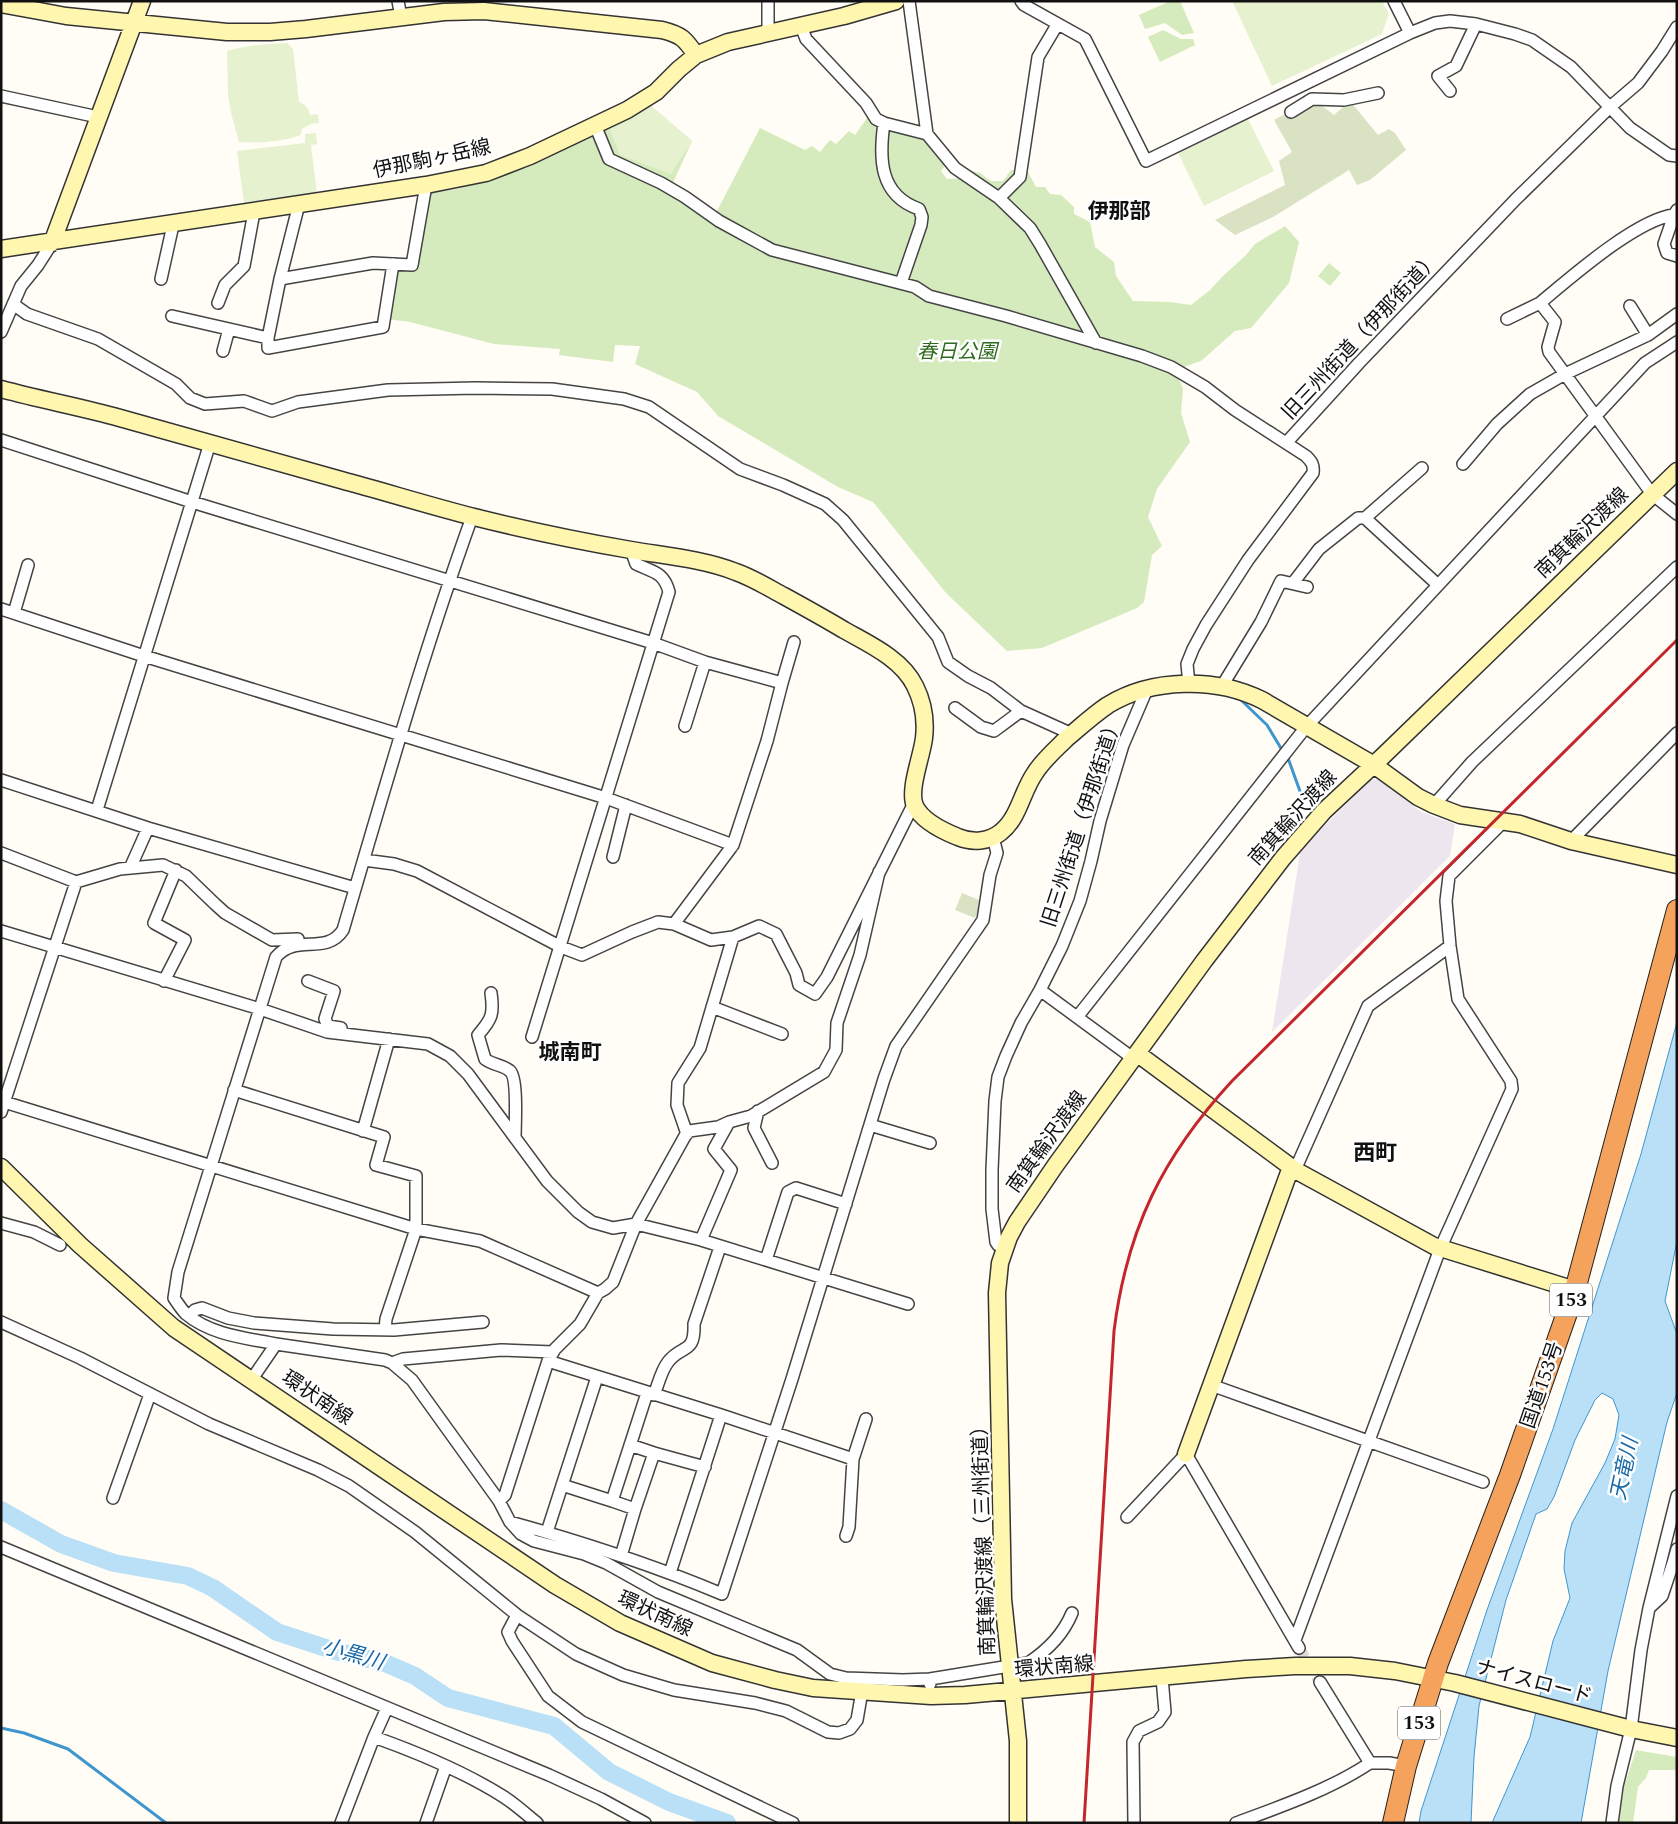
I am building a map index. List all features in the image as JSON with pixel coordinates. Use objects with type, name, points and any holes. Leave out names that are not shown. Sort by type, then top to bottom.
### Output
[{"type":"highway","name":"国道153号","points":[[1393,1823],[1406,1766],[1433,1679],[1510,1476],[1575,1290],[1677,910]]},
{"type":"street","points":[[1,332],[21,286],[38,265],[52,243],[142,1]]},
{"type":"street","points":[[768,1],[768,33]]},
{"type":"street","name":"伊那駒ヶ岳線","points":[[1,249],[173,225],[426,185],[486,173],[530,156],[627,110],[649,97],[696,55],[728,42],[844,16],[896,1]]},
{"type":"street","points":[[909,1],[927,134],[955,168],[999,198],[1030,228],[1096,343]]},
{"type":"street","points":[[1021,1],[1024,5],[1085,39],[1145,163],[1410,33],[1435,23],[1450,21],[1476,24],[1514,34],[1539,45],[1570,67],[1630,128],[1669,155],[1677,156]]},
{"type":"street","points":[[1394,1],[1410,33]]},
{"type":"street","points":[[1,4],[66,16],[227,32],[270,32],[306,29],[400,9],[444,12],[484,11],[662,30],[674,33],[685,39],[696,55]]},
{"type":"street","points":[[999,198],[1020,177],[1038,57],[1057,24]]},
{"type":"street","points":[[1450,91],[1438,76],[1456,66],[1476,24]]},
{"type":"street","points":[[801,26],[806,39],[866,103],[876,119],[884,123],[927,134]]},
{"type":"street","name":"旧三州街道（伊那街道）","points":[[1189,684],[1187,664],[1206,626],[1248,560],[1313,473],[1312,462],[1287,442],[1383,337],[1516,199],[1610,107],[1638,83],[1662,52],[1677,27]]},
{"type":"street","points":[[1291,112],[1312,99],[1344,100],[1378,93]]},
{"type":"street","points":[[1,96],[98,117]]},
{"type":"street","points":[[884,123],[881,158],[883,175],[893,192],[906,205],[919,209],[922,217],[922,225],[901,283]]},
{"type":"street","points":[[595,125],[608,159],[661,183],[719,221],[772,250],[914,286],[929,296],[938,299],[1006,316],[1142,356],[1171,367],[1206,387],[1235,410],[1287,442]]},
{"type":"street","points":[[280,279],[373,263],[412,265],[426,185]]},
{"type":"street","points":[[299,204],[280,279],[268,338],[268,348],[384,327],[393,264]]},
{"type":"street","points":[[218,303],[224,284],[244,266],[254,212]]},
{"type":"street","points":[[1675,213],[1664,244],[1667,253],[1677,256]]},
{"type":"street","points":[[1507,319],[1540,303],[1571,277],[1633,232],[1675,213]]},
{"type":"street","points":[[161,279],[173,225]]},
{"type":"street","points":[[1540,303],[1555,322],[1548,347],[1549,352],[1652,494],[1677,514]]},
{"type":"street","points":[[13,304],[27,314],[98,339],[176,384],[190,398],[205,404],[235,400],[244,401],[272,411],[298,402],[388,390],[475,388],[552,389],[624,399],[649,407],[740,469],[783,485],[825,504],[835,512],[877,560],[891,581],[938,637],[948,662],[968,676],[991,688],[1021,711],[1072,734]]},
{"type":"street","points":[[1630,306],[1648,335]]},
{"type":"street","points":[[1463,464],[1497,424],[1530,394],[1565,374],[1648,335],[1677,314]]},
{"type":"street","points":[[172,316],[268,338]]},
{"type":"street","points":[[223,351],[229,329]]},
{"type":"street","points":[[1078,1016],[1306,727],[1645,363],[1677,342]]},
{"type":"street","points":[[1,389],[93,410],[472,517],[552,535],[698,561],[736,572],[760,583],[845,630],[892,659],[911,680],[922,706],[924,738],[913,792],[914,805],[926,819],[960,838],[972,841],[982,840],[993,837],[1004,830],[1012,820],[1029,782],[1038,768],[1072,734],[1106,706],[1122,697],[1147,689],[1189,684],[1222,686],[1247,692],[1374,765],[1418,797],[1460,815],[1520,824],[1571,841],[1677,864]]},
{"type":"street","points":[[1,440],[192,502],[653,643],[705,662],[782,683]]},
{"type":"street","points":[[97,810],[210,443]]},
{"type":"street","points":[[1292,583],[1319,549],[1358,518],[1365,518],[1422,468]]},
{"type":"street","name":"南箕輪沢渡線","points":[[1005,1248],[1016,1222],[1216,946],[1283,858],[1324,811],[1374,765],[1677,470]]},
{"type":"street","points":[[472,517],[401,734],[343,930],[332,941],[288,947],[276,957],[175,1286],[174,1298],[185,1313],[203,1326],[217,1331],[276,1344],[385,1360],[392,1363],[412,1380],[499,1501],[510,1522],[521,1534],[534,1541],[584,1554],[606,1563],[658,1592],[797,1650],[830,1674],[846,1678],[930,1679],[1028,1663],[1041,1655],[1066,1628],[1072,1613]]},
{"type":"street","points":[[1365,518],[1438,585]]},
{"type":"street","points":[[532,1037],[669,592],[666,581],[661,575],[636,564],[631,550]]},
{"type":"street","points":[[14,613],[28,565]]},
{"type":"street","points":[[1434,805],[1472,762],[1677,567]]},
{"type":"street","points":[[1222,686],[1261,622],[1281,581],[1307,587]]},
{"type":"street","points":[[1,609],[144,656],[606,798],[733,845]]},
{"type":"street","points":[[674,924],[733,845],[768,741],[794,642]]},
{"type":"street","points":[[685,726],[705,662]]},
{"type":"street","name":"旧三州街道（伊那街道）","points":[[1005,1248],[996,1242],[992,1209],[994,1101],[998,1077],[1021,1023],[1062,946],[1080,901],[1100,821],[1123,745],[1147,689]]},
{"type":"street","points":[[955,708],[981,727],[994,731],[1021,711]]},
{"type":"street","points":[[1571,841],[1677,733]]},
{"type":"street","points":[[1,780],[148,828],[355,888]]},
{"type":"street","points":[[612,858],[626,805]]},
{"type":"street","points":[[364,860],[394,864],[417,870],[561,947],[582,955],[658,922],[674,924],[710,940],[733,937],[758,926],[776,934],[796,973],[799,985],[816,994],[827,978],[910,809],[914,805]]},
{"type":"street","points":[[1186,1454],[1297,1644],[1368,1441],[1440,1249],[1512,1089],[1511,1081],[1458,999],[1446,901],[1449,876],[1504,821]]},
{"type":"street","points":[[131,866],[148,828]]},
{"type":"street","points":[[510,1522],[621,1556],[722,1594],[896,1046],[983,920],[990,875],[997,854],[993,837]]},
{"type":"street","points":[[1,853],[76,882],[131,866],[163,865],[186,876],[225,912],[272,940],[307,938],[315,944]]},
{"type":"street","points":[[164,981],[185,940],[154,923],[176,870]]},
{"type":"street","points":[[499,1501],[505,1495],[550,1357],[580,1324],[598,1293],[613,1282],[636,1224],[689,1131],[718,1127],[751,1116],[824,1072],[836,1050],[837,1023],[860,955],[879,872]]},
{"type":"street","points":[[76,882],[56,948],[2,1105],[211,1166],[416,1229],[480,1241],[598,1293]]},
{"type":"street","points":[[1,931],[260,1009],[327,1032],[428,1044],[450,1056],[468,1074],[548,1181],[578,1212],[592,1222],[613,1228],[636,1224],[701,1240],[908,1304]]},
{"type":"street","points":[[687,1134],[677,1105],[678,1083],[700,1048],[733,937]]},
{"type":"street","points":[[1127,1517],[1186,1454],[1293,1169],[1368,1006],[1450,946]]},
{"type":"street","points":[[308,981],[334,991],[324,1019],[328,1026],[372,1032],[374,1037]]},
{"type":"street","points":[[1040,990],[1136,1056],[1293,1169],[1440,1249],[1575,1290]]},
{"type":"street","points":[[490,992],[493,1006],[492,1015],[489,1022],[478,1035],[485,1059],[510,1070],[514,1077],[515,1138]]},
{"type":"street","points":[[712,1007],[782,1034]]},
{"type":"street","points":[[363,1131],[389,1039]]},
{"type":"street","points":[[234,1090],[384,1137],[376,1165],[416,1176],[416,1229],[384,1330]]},
{"type":"street","points":[[758,1111],[754,1128],[772,1163]]},
{"type":"street","points":[[701,1240],[731,1170],[714,1149],[729,1122]]},
{"type":"street","points":[[870,1125],[930,1143]]},
{"type":"street","name":"環状南線","points":[[1,1167],[80,1245],[174,1328],[555,1584],[620,1623],[712,1663],[745,1673],[813,1688],[931,1696],[1013,1692],[1246,1669],[1321,1665],[1378,1669],[1433,1679]]},
{"type":"street","points":[[766,1260],[788,1192],[796,1188],[846,1204]]},
{"type":"street","points":[[1,1223],[34,1232],[60,1246]]},
{"type":"street","points":[[612,1501],[630,1445],[651,1394],[666,1364],[672,1357],[691,1345],[694,1336],[694,1324],[720,1247]]},
{"type":"street","name":"南箕輪沢渡線（三州街道）","points":[[1005,1248],[1000,1263],[998,1293],[1003,1599],[1018,1741],[1018,1823]]},
{"type":"street","points":[[189,1316],[195,1310],[202,1308],[228,1318],[333,1329],[384,1330],[483,1322]]},
{"type":"street","points":[[1,1322],[80,1358],[209,1424],[318,1470],[349,1486],[415,1532],[517,1615],[576,1654],[623,1675],[674,1690],[756,1703],[786,1711],[828,1732],[839,1733],[850,1729],[857,1720],[862,1691]]},
{"type":"street","points":[[252,1379],[276,1344]]},
{"type":"street","points":[[392,1363],[403,1359],[501,1350],[550,1357],[597,1377],[721,1415],[853,1459]]},
{"type":"street","points":[[547,1532],[597,1377]]},
{"type":"street","points":[[1211,1385],[1482,1482]]},
{"type":"street","points":[[113,1498],[150,1394]]},
{"type":"street","points":[[670,1573],[721,1415]]},
{"type":"street","points":[[846,1536],[849,1527],[853,1459],[866,1419]]},
{"type":"street","points":[[630,1445],[705,1467]]},
{"type":"street","points":[[621,1556],[654,1452]]},
{"type":"street","points":[[562,1486],[635,1509]]},
{"type":"street","points":[[1612,1823],[1649,1608],[1677,1496]]},
{"type":"street","points":[[1,1547],[549,1775],[601,1799],[645,1823]]},
{"type":"street","points":[[1649,1608],[1662,1596],[1675,1563],[1677,1549]]},
{"type":"street","points":[[517,1615],[508,1632],[512,1641],[548,1696],[582,1722],[792,1823]]},
{"type":"street","points":[[1134,1823],[1133,1742],[1139,1731],[1158,1722],[1165,1712],[1162,1678]]},
{"type":"street","points":[[930,1679],[931,1696]]},
{"type":"street","name":"ナイスロード","points":[[1433,1679],[1628,1728],[1677,1738]]},
{"type":"street","points":[[1320,1682],[1370,1763]]},
{"type":"street","points":[[341,1823],[387,1708]]},
{"type":"street","points":[[374,1737],[419,1753],[469,1777],[505,1798],[537,1823]]},
{"type":"street","points":[[1236,1823],[1292,1802],[1347,1778],[1370,1763],[1389,1763],[1406,1766]]},
{"type":"street","points":[[426,1823],[446,1766]]},
{"type":"shaded area","points":[[1378,779],[1421,812],[1455,824],[1450,856],[1272,1032],[1300,853],[1324,826],[1371,780]]},
{"type":"green space","points":[[1170,1],[1180,1],[1194,33],[1182,35],[1165,23],[1145,29],[1139,15]]},
{"type":"green space","points":[[1232,1],[1382,1],[1389,14],[1382,34],[1272,86]]},
{"type":"green space","points":[[1163,30],[1181,39],[1193,39],[1195,45],[1160,62],[1148,37]]},
{"type":"green space","points":[[287,43],[293,49],[299,102],[309,110],[310,115],[318,114],[319,123],[311,124],[302,129],[301,135],[278,141],[239,142],[228,95],[227,51],[264,44]]},
{"type":"green space","points":[[1350,101],[1378,135],[1389,129],[1395,133],[1406,150],[1370,180],[1357,185],[1349,170],[1273,217],[1235,235],[1215,220],[1285,185],[1279,161],[1292,152],[1274,120],[1287,113],[1294,119],[1308,105],[1311,107],[1317,102],[1334,115]]},
{"type":"green space","name":"春日公園","points":[[650,105],[692,141],[672,185],[716,213],[760,128],[805,150],[812,146],[820,152],[830,140],[836,144],[849,131],[855,135],[867,118],[877,113],[894,120],[945,151],[945,166],[941,171],[947,179],[964,178],[966,169],[980,173],[991,181],[1003,181],[1011,170],[1028,172],[1036,187],[1045,187],[1050,194],[1061,195],[1074,207],[1074,214],[1090,222],[1095,247],[1114,262],[1116,276],[1133,301],[1170,302],[1191,305],[1210,290],[1255,244],[1285,226],[1299,242],[1289,283],[1251,328],[1235,331],[1201,361],[1186,366],[1178,378],[1183,388],[1181,413],[1190,442],[1157,489],[1148,517],[1162,546],[1152,555],[1144,602],[1137,608],[1042,648],[1007,651],[946,593],[873,502],[838,487],[718,416],[697,392],[635,364],[640,346],[615,345],[613,362],[559,355],[560,349],[494,344],[410,322],[387,319],[395,267],[414,267],[427,193],[457,189],[528,167]]},
{"type":"green space","points":[[650,105],[692,141],[671,174],[620,155],[609,127]]},
{"type":"green space","points":[[1248,119],[1274,171],[1204,206],[1178,153]]},
{"type":"green space","points":[[316,133],[317,144],[311,145],[317,194],[244,203],[237,151],[305,143],[305,134]]},
{"type":"green space","points":[[1329,263],[1341,273],[1330,286],[1318,276]]},
{"type":"green space","points":[[962,893],[979,900],[978,912],[975,918],[955,910]]},
{"type":"green space","points":[[1636,1750],[1677,1757],[1677,1770],[1649,1770],[1646,1778],[1638,1787],[1633,1823],[1619,1823],[1623,1790]]},
{"type":"water","name":"天竜川","points":[[1677,1022],[1677,1241],[1665,1301],[1677,1334],[1677,1393],[1667,1422],[1608,1671],[1581,1823],[1492,1823],[1530,1737],[1553,1641],[1570,1598],[1564,1569],[1565,1551],[1572,1523],[1605,1463],[1615,1439],[1619,1415],[1613,1399],[1602,1393],[1595,1400],[1575,1440],[1554,1497],[1547,1509],[1536,1514],[1506,1600],[1479,1706],[1474,1757],[1471,1823],[1419,1823],[1421,1811],[1487,1610],[1553,1429],[1641,1154]]},
{"type":"waterway","points":[[1241,700],[1267,725],[1282,750]]},
{"type":"waterway","points":[[1288,758],[1301,794],[1298,823]]},
{"type":"waterway","name":"小黒川","points":[[1,1510],[61,1544],[114,1563],[188,1576],[213,1588],[277,1632],[335,1651],[385,1663],[415,1676],[448,1698],[554,1726],[609,1772],[669,1802],[727,1823]]},
{"type":"waterway","points":[[1,1728],[24,1733],[68,1749],[166,1823]]},
{"type":"tunnel","points":[[1299,1648],[1320,1682]]},
{"type":"railway","points":[[1084,1823],[1114,1331],[1128,1259],[1152,1196],[1186,1137],[1232,1081],[1677,640]]},
{"type":"district","name":"伊那部","points":[[1119,212]]},
{"type":"district","name":"城南町","points":[[570,1053]]},
{"type":"district","name":"西町","points":[[1375,1153]]}]
